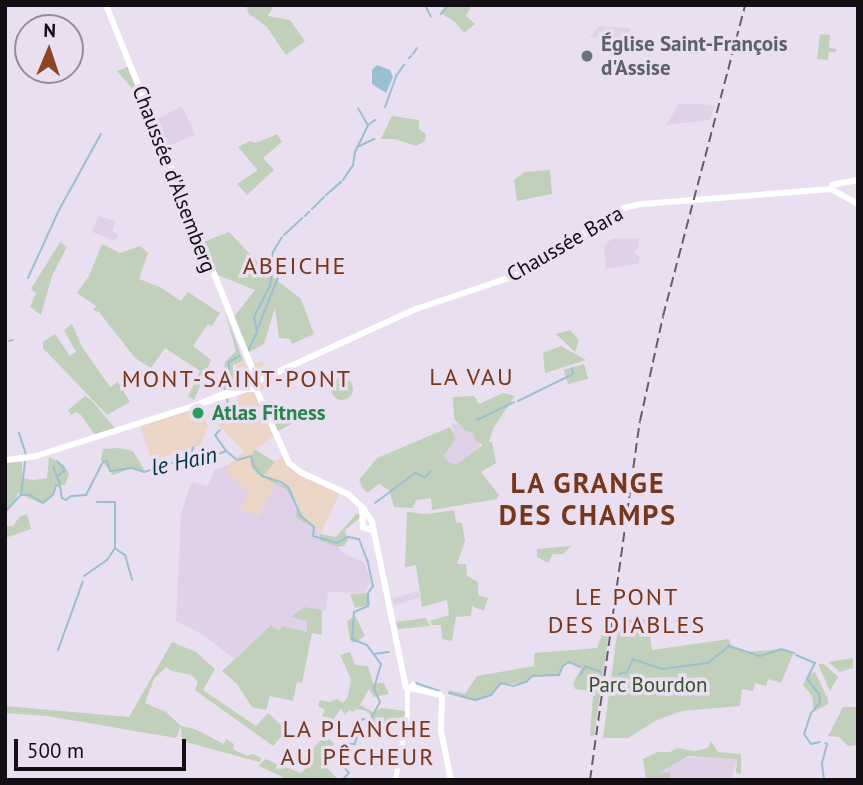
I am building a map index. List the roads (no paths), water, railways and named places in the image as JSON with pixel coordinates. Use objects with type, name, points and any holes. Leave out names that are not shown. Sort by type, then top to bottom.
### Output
[{"type":"main road","name":"Chaussée d'Alsemberg","points":[[106,5],[261,400],[289,463],[302,473],[346,493],[366,511],[410,686]]},
{"type":"main road","name":"Chaussée Bara","points":[[255,384],[416,309],[520,274],[624,208],[825,187],[858,180]]},
{"type":"main road","points":[[825,187],[858,204]]},
{"type":"main road","name":"Chaussée d'Alsemberg","points":[[255,384],[271,423]]},
{"type":"main road","points":[[5,460],[36,456],[239,392],[255,384]]},
{"type":"main road","points":[[199,404],[255,384]]},
{"type":"main road","points":[[239,392],[251,391],[261,400]]},
{"type":"main road","name":"Chaussée d'Alsemberg","points":[[360,505],[369,526]]},
{"type":"main road","points":[[410,686],[440,695],[441,731],[451,780]]},
{"type":"street","name":"Chaussée d'Alsemberg","points":[[395,780],[410,686]]},
{"type":"water","points":[[377,65],[390,70],[393,77],[386,93],[372,84],[372,70]]},
{"type":"waterway","points":[[425,5],[431,17]]},
{"type":"waterway","points":[[441,14],[448,5]]},
{"type":"waterway","points":[[413,54],[417,48]]},
{"type":"waterway","points":[[385,107],[396,76],[404,65]]},
{"type":"waterway","points":[[358,108],[368,125]]},
{"type":"waterway","points":[[343,180],[353,165],[355,152],[368,125],[375,120]]},
{"type":"waterway","points":[[28,278],[59,210],[101,134]]},
{"type":"waterway","points":[[357,147],[374,139]]},
{"type":"waterway","points":[[326,195],[341,182]]},
{"type":"waterway","points":[[312,209],[324,197]]},
{"type":"waterway","points":[[305,216],[309,212]]},
{"type":"waterway","points":[[284,235],[302,218]]},
{"type":"waterway","points":[[271,266],[273,252],[282,237]]},
{"type":"waterway","points":[[248,351],[257,332],[254,317],[270,285],[273,268]]},
{"type":"waterway","points":[[257,330],[279,275]]},
{"type":"waterway","points":[[9,341],[13,340]]},
{"type":"waterway","points":[[225,390],[223,384],[228,380],[229,362],[239,356]]},
{"type":"waterway","points":[[518,401],[573,374],[572,368]]},
{"type":"waterway","points":[[227,399],[230,411]]},
{"type":"waterway","points":[[477,420],[514,402]]},
{"type":"waterway","points":[[220,430],[215,435],[226,451]]},
{"type":"waterway","points":[[19,433],[26,454]]},
{"type":"waterway","points":[[191,456],[193,447]]},
{"type":"waterway","name":"le Hain","points":[[5,512],[21,495],[30,495],[43,503],[53,495],[56,485],[60,486],[62,498],[66,500],[71,496],[86,495],[103,462],[107,461],[110,471],[132,468],[144,472],[174,462],[181,465],[189,457],[206,459],[226,451],[237,460],[251,456],[253,465],[262,476],[288,487],[301,516],[314,527],[313,536],[337,543],[348,537],[359,539],[368,563],[373,586],[368,593],[368,606],[354,612],[352,639],[367,645],[381,664],[374,689],[380,702],[370,720],[362,719],[355,744],[348,744]]},
{"type":"waterway","points":[[57,461],[65,470],[59,475]]},
{"type":"waterway","points":[[21,495],[25,462]]},
{"type":"waterway","points":[[53,466],[60,484]]},
{"type":"waterway","points":[[375,503],[415,473],[425,477],[431,471]]},
{"type":"waterway","points":[[84,576],[107,560],[115,548],[115,502],[97,502]]},
{"type":"waterway","points":[[116,549],[125,555],[132,580]]},
{"type":"waterway","points":[[58,650],[83,581]]},
{"type":"waterway","points":[[619,674],[627,672],[633,659],[662,669],[708,663],[729,646],[760,656],[781,649],[794,653]]},
{"type":"waterway","points":[[373,654],[389,652]]},
{"type":"waterway","points":[[796,655],[815,663],[807,679],[819,694],[820,703],[811,713],[804,734],[811,744],[820,742]]},
{"type":"waterway","points":[[449,693],[476,700],[491,695],[501,683],[513,686],[526,682],[532,676],[559,675],[563,666],[569,662],[580,667]]},
{"type":"waterway","points":[[585,666],[601,672]]},
{"type":"waterway","points":[[580,675],[585,667]]},
{"type":"waterway","points":[[416,683],[439,691]]},
{"type":"waterway","points":[[824,780],[822,763],[827,744],[825,743]]},
{"type":"waterway","name":"le Hain","points":[[342,780],[349,773],[344,767],[346,747]]},
{"type":"railway","points":[[590,780],[640,421],[663,316],[745,5]]},
{"type":"place","name":"Église Saint-François d'Assise","points":[[587,56]]},
{"type":"place","name":"Atlas Fitness","points":[[198,413]]},
{"type":"district","name":"ABEICHE","points":[[295,266]]},
{"type":"district","name":"LA VAU","points":[[472,377]]},
{"type":"district","name":"MONT-SAINT-PONT","points":[[237,379]]},
{"type":"district","name":"LA GRANGE DES CHAMPS","points":[[588,499]]},
{"type":"district","name":"LE PONT DES DIABLES","points":[[627,611]]},
{"type":"district","name":"LA PLANCHE AU PÊCHEUR","points":[[358,743]]},
{"type":"park label","name":"Parc Bourdon","points":[[648,685]]}]
